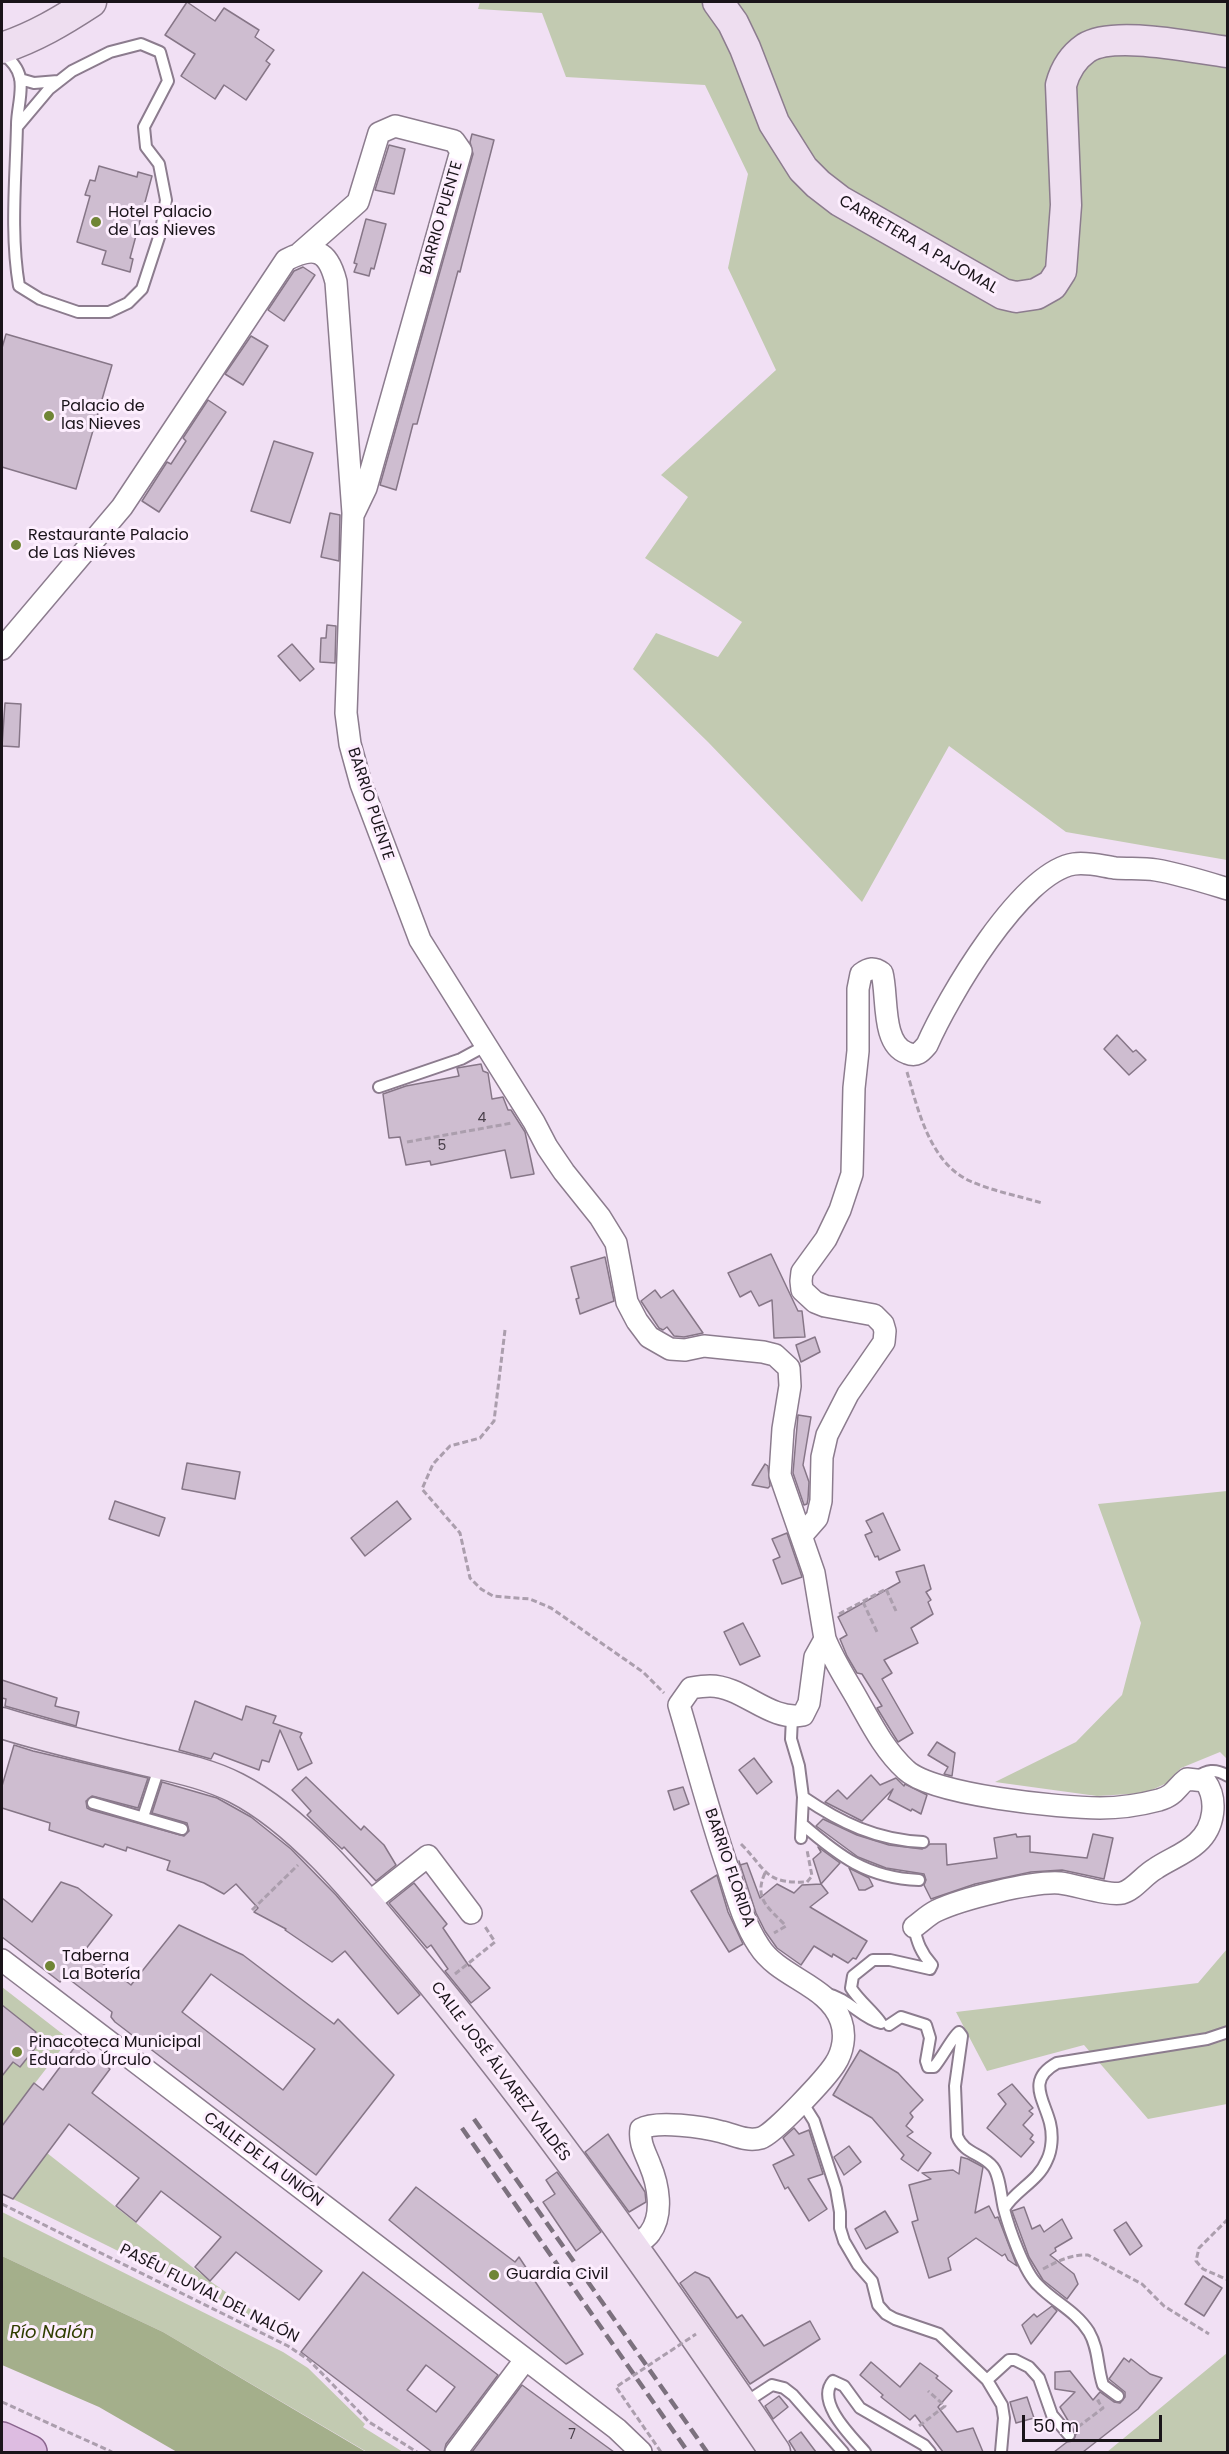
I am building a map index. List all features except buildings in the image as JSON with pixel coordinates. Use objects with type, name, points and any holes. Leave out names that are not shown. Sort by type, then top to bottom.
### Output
[{"type":"main road","points":[[2,2439],[30,2452]]},
{"type":"street","points":[[2,49],[54,27],[91,2]]},
{"type":"street","name":"CARRETERA A PAJOMAL","points":[[718,2],[733,23],[745,48],[774,123],[803,169],[818,184],[840,201],[978,281],[1003,294],[1016,297],[1036,294],[1052,285],[1061,271],[1066,205],[1061,85],[1064,73],[1072,61],[1087,47],[1102,42],[1125,39],[1227,52]]},
{"type":"street","name":"BARRIO PUENTE","points":[[2,649],[122,507],[286,260],[300,253],[358,202],[379,134],[395,126],[454,141],[460,151],[366,488],[353,513]]},
{"type":"street","name":"BARRIO PUENTE","points":[[300,253],[312,251],[323,254],[332,264],[336,282],[353,513],[346,713],[350,744],[361,784],[420,940],[564,1172],[600,1216],[616,1243],[627,1302],[649,1337],[670,1349],[685,1350],[704,1346],[764,1352],[775,1355],[789,1368],[790,1386],[783,1429],[780,1475],[784,1491],[802,1534]]},
{"type":"street","points":[[914,1927],[935,1912],[973,1897],[1004,1891],[1056,1883],[1113,1894],[1127,1891],[1154,1869],[1199,1841],[1208,1828],[1214,1803],[1212,1790],[1205,1781],[1194,1779],[1187,1779],[1176,1793],[1160,1800],[1131,1806],[1100,1808],[1010,1800],[932,1783],[907,1772],[885,1747],[836,1664],[825,1639],[817,1584],[802,1534],[817,1518],[821,1501],[822,1457],[827,1435],[848,1394],[884,1342],[885,1331],[883,1324],[874,1315],[815,1302],[802,1290],[801,1281],[802,1272],[826,1239],[840,1210],[852,1174],[854,1088],[858,1052],[858,989],[861,974],[866,970],[877,969],[882,974],[888,1025],[895,1043],[903,1052],[912,1055],[921,1053],[927,1046],[956,989],[1010,912],[1038,882],[1062,868],[1074,864],[1092,864],[1157,871],[1227,889]]},
{"type":"street","points":[[679,1705],[692,1688],[711,1686],[729,1690],[782,1715],[792,1717],[803,1715],[809,1703],[815,1657],[825,1639]]},
{"type":"street","name":"BARRIO FLORIDA","points":[[632,2247],[650,2234],[656,2221],[658,2202],[657,2182],[639,2140],[641,2129],[648,2125],[663,2124],[720,2131],[742,2139],[763,2138],[801,2102],[835,2064],[844,2041],[842,2021],[832,2003],[771,1963],[744,1919],[715,1831],[679,1705]]},
{"type":"street","name":"CALLE JOSÉ ÁLVAREZ VALDÉS","points":[[2,1723],[66,1742],[212,1777],[239,1789],[289,1824],[347,1881],[475,2033],[696,2334],[775,2452]]},
{"type":"street","points":[[367,1904],[428,1856],[471,1913]]},
{"type":"street","name":"CALLE DE LA UNIÓN","points":[[2,1960],[617,2429],[640,2452]]},
{"type":"street","points":[[456,2452],[525,2360]]},
{"type":"lane","points":[[2,49],[15,66],[20,79],[17,127],[14,211],[15,263],[19,286],[40,299],[78,312],[109,312],[128,303],[142,289],[161,231],[166,200],[159,165],[146,147],[144,127],[168,81],[160,52],[141,44],[110,52],[72,72],[49,89],[17,127]]},
{"type":"lane","points":[[20,79],[34,83],[60,81]]},
{"type":"lane","points":[[379,1087],[461,1059],[482,1042]]},
{"type":"lane","points":[[792,1717],[790,1739],[798,1766],[803,1797],[801,1838]]},
{"type":"lane","points":[[143,1817],[160,1764]]},
{"type":"lane","points":[[1194,1779],[1205,1771],[1219,1771],[1227,1776]]},
{"type":"lane","points":[[803,1797],[852,1827],[881,1837],[923,1842]]},
{"type":"lane","points":[[93,1803],[182,1829]]},
{"type":"lane","points":[[802,1824],[837,1855],[872,1873],[919,1880]]},
{"type":"lane","points":[[818,1992],[837,1996],[873,2021],[881,2023],[874,2012],[860,2002],[850,1988],[853,1976],[873,1960],[890,1960],[930,1969],[932,1965],[923,1955],[914,1927]]},
{"type":"lane","points":[[889,2025],[901,2017],[926,2025],[930,2038],[926,2061],[928,2067],[934,2067],[946,2053],[955,2035],[959,2032],[962,2036],[955,2086],[957,2136],[960,2144],[984,2158],[995,2169],[1009,2227],[1031,2275],[1037,2284],[1070,2311],[1089,2331],[1096,2345],[1103,2385],[1114,2393]]},
{"type":"lane","points":[[1004,2209],[1007,2203],[1035,2180],[1048,2160],[1052,2138],[1050,2123],[1039,2090],[1041,2078],[1047,2068],[1056,2062],[1207,2039],[1227,2032]]},
{"type":"lane","points":[[801,2102],[814,2121],[836,2189],[840,2228],[844,2241],[858,2265],[872,2281],[878,2305],[886,2314],[895,2319],[939,2334],[987,2380],[1002,2405],[1001,2452]]},
{"type":"lane","points":[[987,2380],[1009,2360],[1015,2360],[1029,2367],[1039,2378],[1052,2415],[1069,2435]]},
{"type":"lane","points":[[865,2452],[833,2414],[828,2394],[829,2386],[833,2381],[844,2386],[860,2408],[924,2445],[930,2452]]},
{"type":"lane","points":[[742,2404],[772,2385],[784,2388],[794,2395],[843,2452]]},
{"type":"path","points":[[903,1052],[919,1111],[937,1152],[948,1166],[970,1181],[1041,1203]]},
{"type":"path","points":[[407,1142],[531,1118]]},
{"type":"path","points":[[505,1330],[494,1421],[480,1438],[450,1446],[433,1464],[422,1489],[460,1533],[470,1578],[481,1589],[493,1596],[530,1599],[552,1608],[643,1672],[671,1702],[679,1705]]},
{"type":"path","points":[[832,1617],[886,1589],[896,1611]]},
{"type":"path","points":[[862,1602],[877,1632]]},
{"type":"path","points":[[715,1831],[723,1831],[742,1845],[765,1873],[786,1883],[807,1882],[812,1876],[810,1858],[801,1838]]},
{"type":"path","points":[[252,1910],[315,1850]]},
{"type":"path","points":[[758,1944],[786,1926],[761,1899],[760,1885],[765,1873]]},
{"type":"path","points":[[437,1988],[495,1942],[476,1913],[471,1913]]},
{"type":"path","name":"PASÉU FLUVIAL DEL NALÓN","points":[[2,2204],[288,2346],[309,2360],[369,2422],[417,2452]]},
{"type":"path","points":[[1227,2219],[1199,2248],[1196,2261],[1203,2269],[1227,2280]]},
{"type":"path","points":[[1031,2275],[1063,2259],[1088,2255],[1142,2284],[1164,2306],[1209,2334]]},
{"type":"path","points":[[661,2452],[616,2386],[696,2334]]},
{"type":"path","points":[[911,2438],[921,2423],[945,2406],[928,2391]]},
{"type":"path","points":[[1069,2435],[1102,2408],[1098,2401],[1114,2393]]},
{"type":"path","points":[[2,2402],[112,2452]]},
{"type":"shaded area","points":[[480,2],[1227,2],[1227,860],[1066,832],[949,746],[862,902],[708,742],[633,669],[656,633],[718,657],[742,622],[645,558],[688,497],[661,475],[776,370],[728,268],[748,174],[705,85],[566,77],[542,13],[478,9]]},
{"type":"shaded area","points":[[1227,1491],[1227,1759],[1220,1752],[1181,1768],[1167,1783],[1145,1793],[1097,1796],[995,1782],[1076,1742],[1122,1695],[1141,1623],[1098,1504]]},
{"type":"shaded area","points":[[1227,1949],[1227,2104],[1148,2119],[1084,2045],[987,2071],[956,2012],[1198,1983]]},
{"type":"shaded area","name":"Pinacoteca Municipal Eduardo Úrculo","points":[[2,1987],[69,2039],[2,2126]]},
{"type":"shaded area","points":[[47,2153],[210,2281],[286,2334],[13,2199]]},
{"type":"shaded area","points":[[2,2212],[283,2352],[308,2368],[365,2424],[363,2427],[403,2452],[367,2452],[163,2332],[2,2256]]},
{"type":"shaded area","points":[[1227,2353],[1227,2452],[1107,2452]]},
{"type":"water","name":"Río Nalón","points":[[2,2256],[163,2332],[366,2452],[177,2452],[99,2407],[2,2365]]},
{"type":"railway","points":[[474,2119],[707,2452]]},
{"type":"railway","points":[[462,2128],[688,2452]]},
{"type":"place","name":"Hotel Palacio de Las Nieves","points":[[96,222]]},
{"type":"place","name":"Palacio de las Nieves","points":[[49,416]]},
{"type":"place","name":"Restaurante Palacio de Las Nieves","points":[[16,545]]},
{"type":"place","name":"Taberna La Botería","points":[[50,1966]]},
{"type":"place","name":"Pinacoteca Municipal Eduardo Úrculo","points":[[17,2052]]},
{"type":"place","name":"Guardia Civil","points":[[494,2275]]}]
